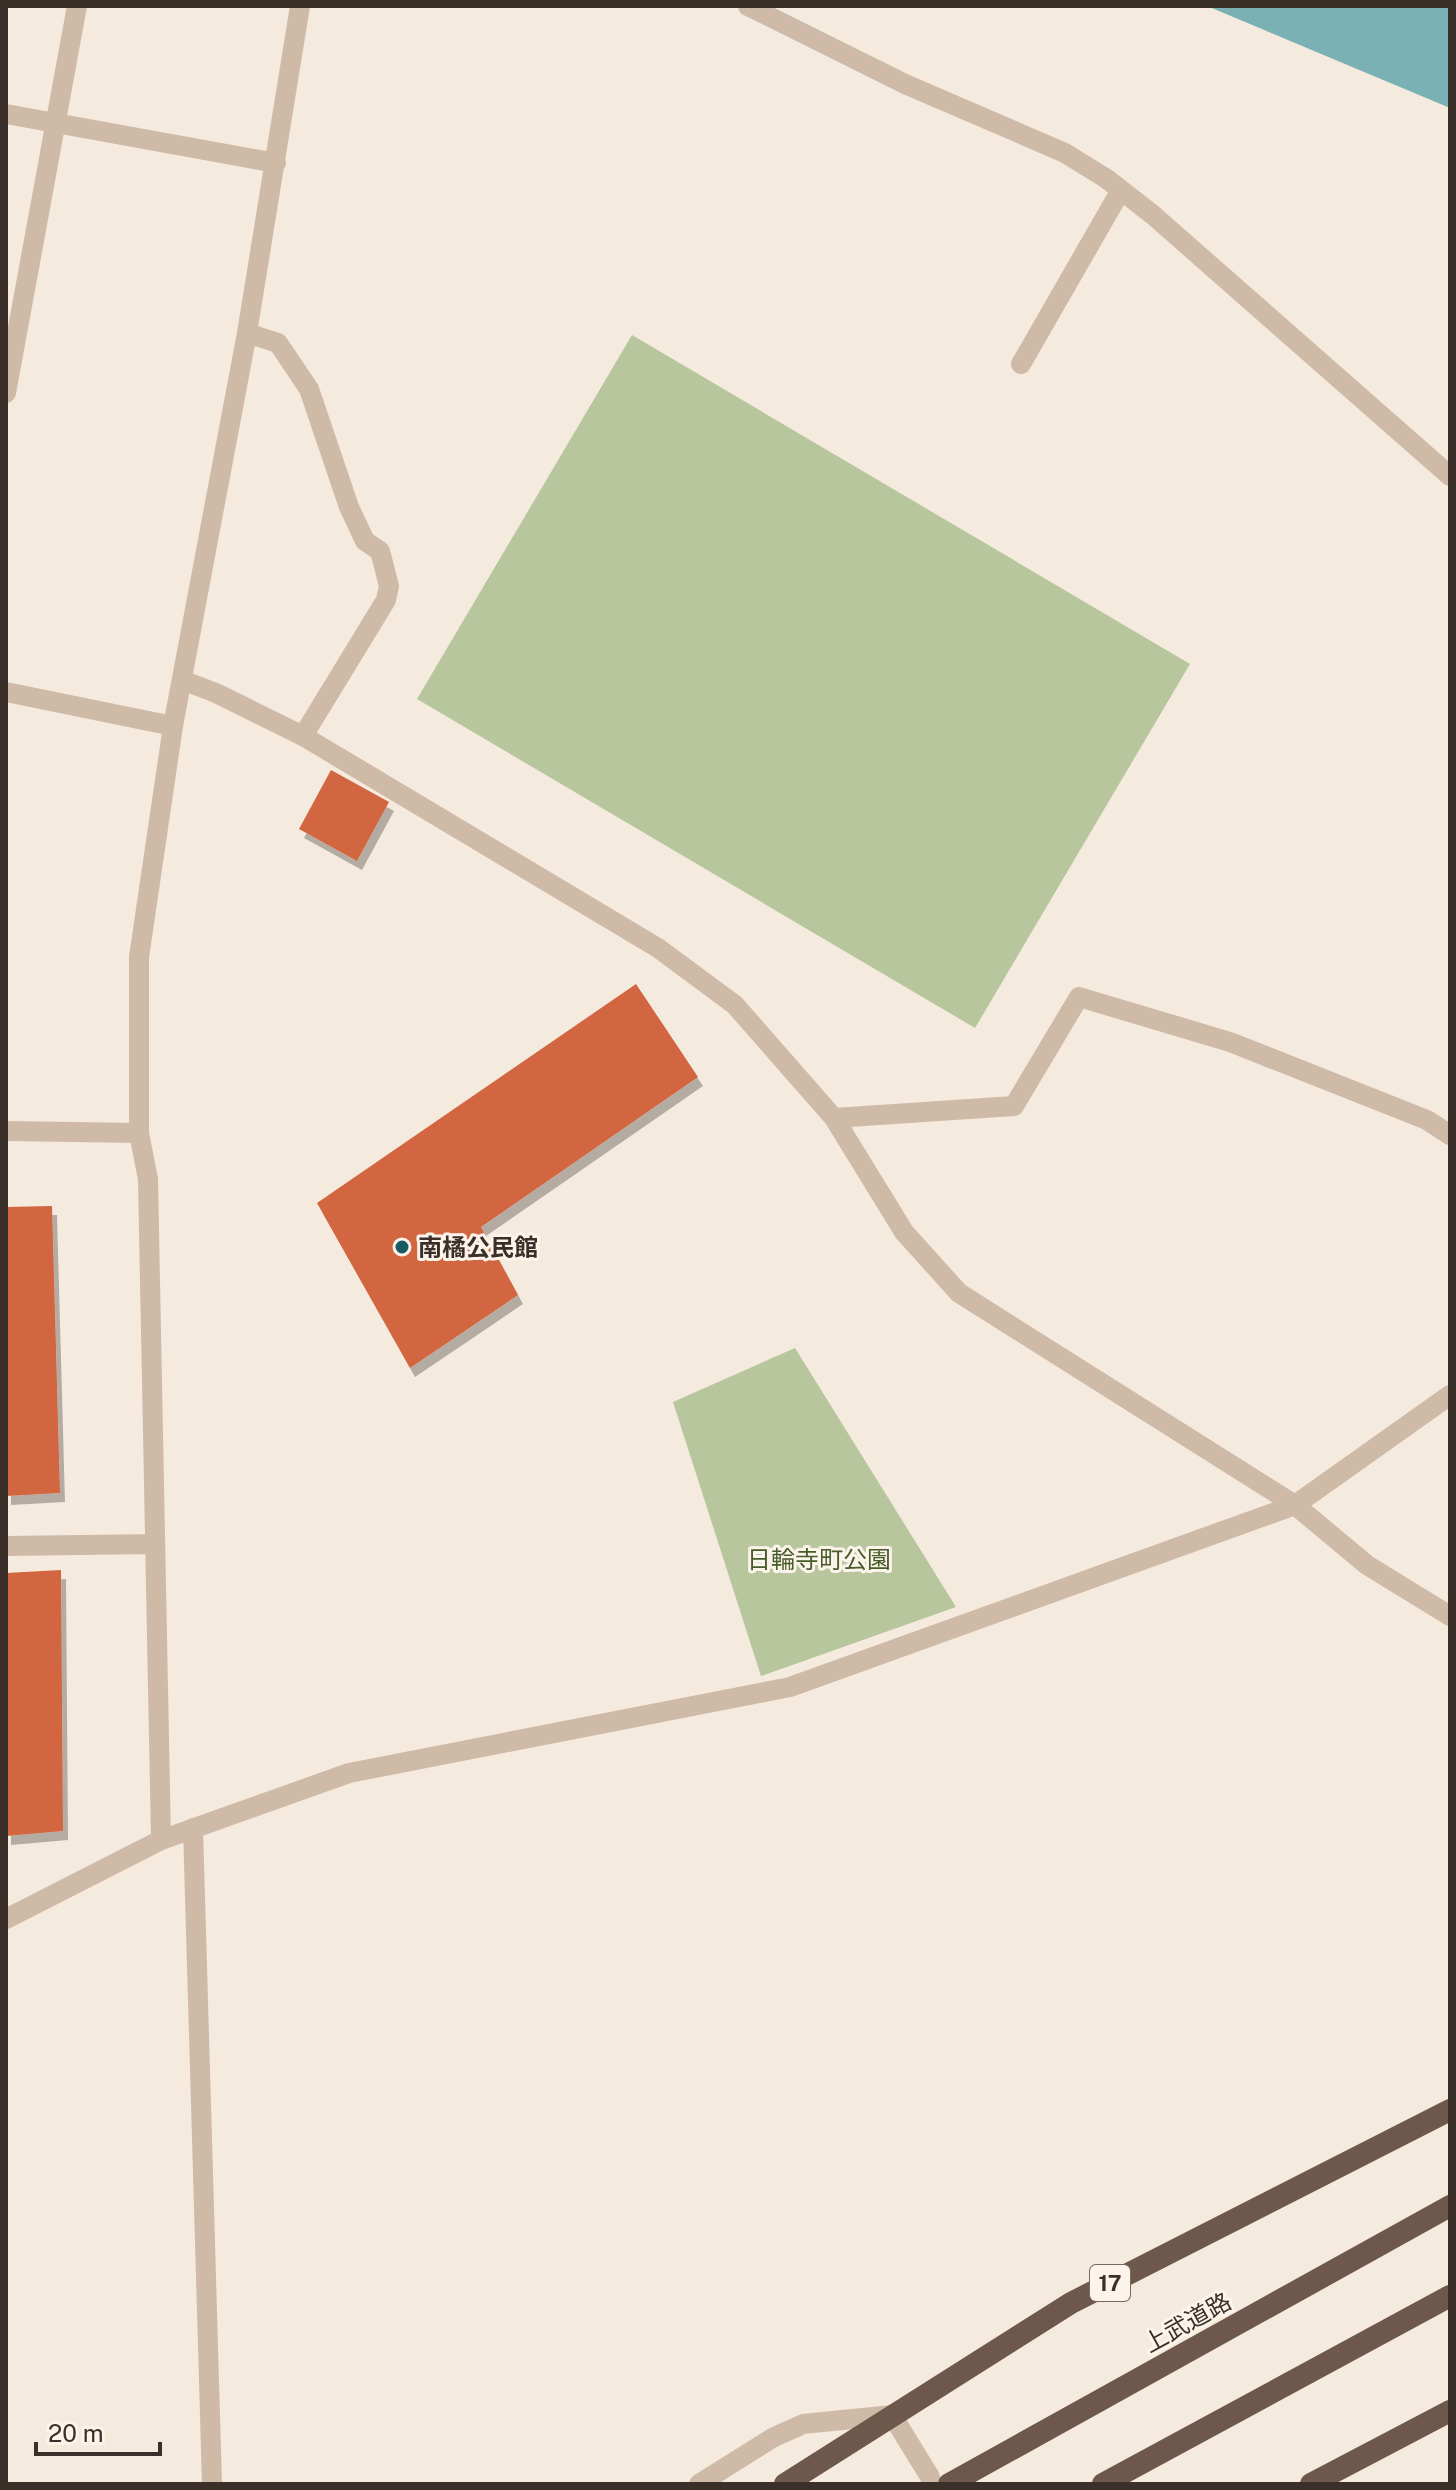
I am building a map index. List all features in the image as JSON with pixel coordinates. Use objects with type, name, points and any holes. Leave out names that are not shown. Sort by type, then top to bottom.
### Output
[{"type":"highway","name":"17","points":[[785,2484],[1071,2303],[1450,2110]]},
{"type":"highway","name":"上武道路","points":[[939,2480],[1450,2206]]},
{"type":"highway","points":[[1103,2484],[1450,2296]]},
{"type":"highway","points":[[1311,2484],[1450,2411]]},
{"type":"street","points":[[6,393],[77,6]]},
{"type":"street","points":[[161,1840],[148,1179],[139,1133],[139,957],[173,726],[247,333],[300,6]]},
{"type":"street","points":[[748,6],[905,84],[1065,153],[1121,190],[1450,476]]},
{"type":"street","points":[[6,114],[276,163]]},
{"type":"street","points":[[1021,364],[1121,190]]},
{"type":"street","points":[[247,333],[278,343],[309,389],[349,507],[365,541],[380,551],[389,586],[386,600],[303,736]]},
{"type":"street","points":[[182,680],[216,693],[303,736],[658,948],[735,1005],[834,1118],[904,1232],[959,1293],[1295,1505],[1367,1565],[1450,1616]]},
{"type":"street","points":[[6,692],[173,726]]},
{"type":"street","points":[[834,1118],[1014,1106],[1079,997],[1230,1042],[1427,1120],[1450,1135]]},
{"type":"street","points":[[6,1131],[139,1133]]},
{"type":"street","points":[[6,1919],[161,1840],[349,1773],[790,1687],[1295,1505],[1450,1395]]},
{"type":"street","points":[[6,1546],[155,1544]]},
{"type":"street","points":[[193,1828],[212,2484]]},
{"type":"street","points":[[699,2484],[774,2437],[803,2424],[892,2415],[939,2480]]},
{"type":"green space","points":[[632,335],[1190,664],[975,1028],[417,699]]},
{"type":"green space","name":"日輪寺町公園","points":[[795,1348],[956,1607],[761,1676],[673,1402]]},
{"type":"water","points":[[1207,6],[1450,6],[1450,108]]},
{"type":"building","points":[[331,770],[389,802],[357,861],[299,829]]},
{"type":"building","points":[[636,984],[698,1077],[481,1227],[518,1295],[410,1368],[317,1203]]},
{"type":"building","points":[[52,1206],[60,1493],[6,1496],[6,1207]]},
{"type":"building","points":[[61,1570],[63,1831],[6,1836],[6,1573]]},
{"type":"place","name":"南橘公民館","points":[[402,1247]]}]
